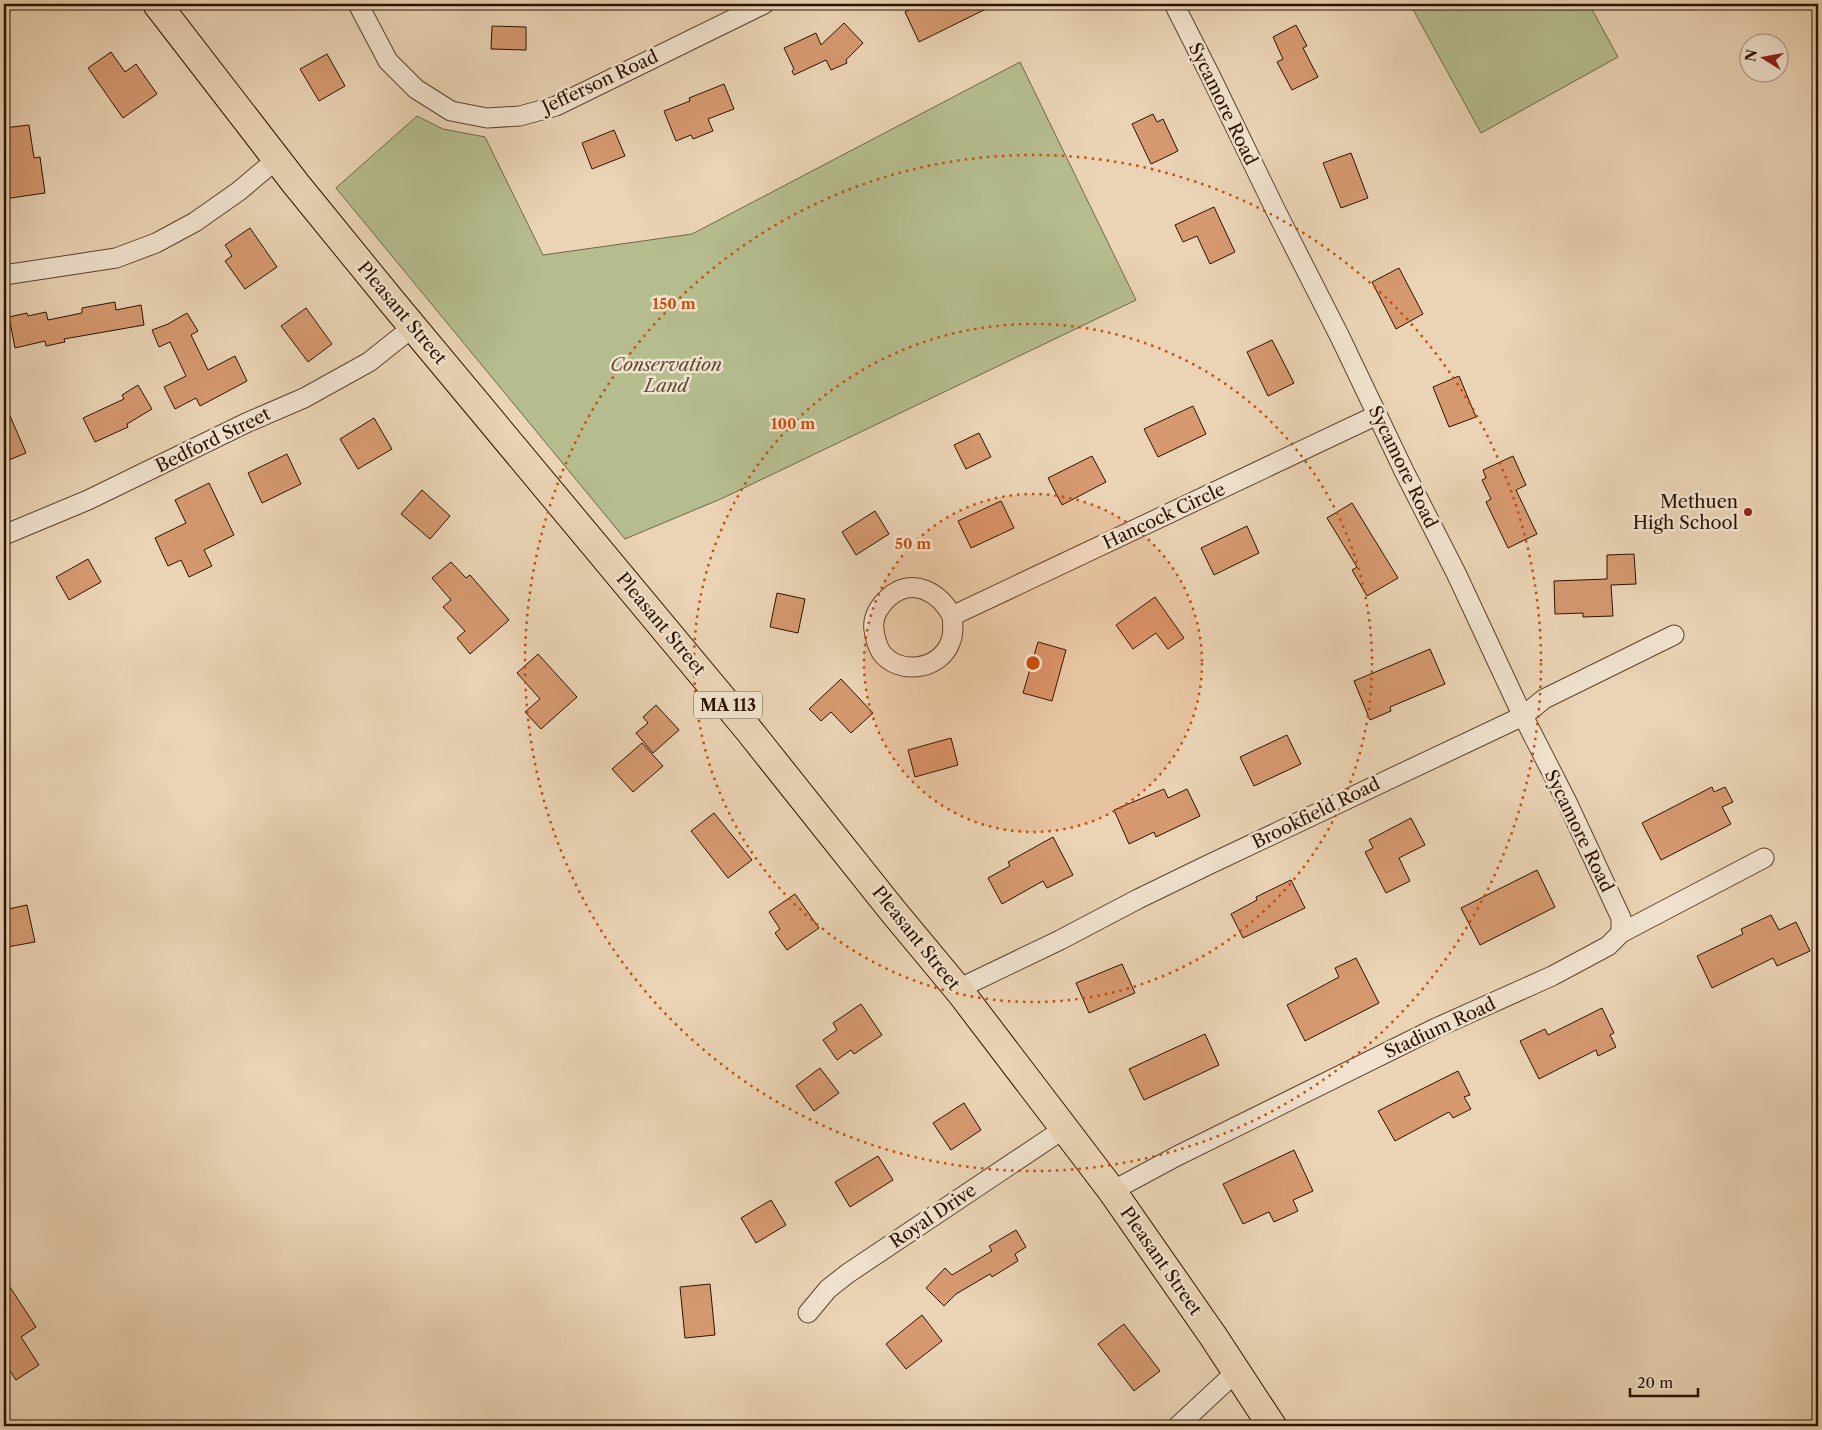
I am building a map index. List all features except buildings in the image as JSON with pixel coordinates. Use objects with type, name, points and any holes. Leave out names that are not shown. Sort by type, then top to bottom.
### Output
[{"type":"main road","name":"Pleasant Street","points":[[157,4],[277,159],[412,326],[747,728],[892,910],[958,989],[1112,1191],[1213,1336],[1272,1426]]},
{"type":"street","name":"Jefferson Road","points":[[358,4],[388,61],[416,89],[451,111],[487,118],[520,116],[556,106],[764,4]]},
{"type":"street","name":"Sycamore Road","points":[[1174,4],[1456,573],[1522,716],[1567,802],[1621,918],[1621,933]]},
{"type":"street","points":[[4,275],[116,258],[156,243],[196,222],[239,191],[277,159]]},
{"type":"street","name":"Bedford Street","points":[[4,535],[88,500],[246,423],[304,398],[369,362],[412,326]]},
{"type":"street","name":"Hancock Circle","points":[[952,616],[1377,415]]},
{"type":"street","points":[[915,588],[932,593],[946,605],[952,616],[953,630],[950,644],[942,655],[931,664],[918,668],[904,667],[892,662],[882,652],[876,640],[874,626],[876,614],[882,603],[891,595],[902,590],[915,588]]},
{"type":"street","name":"Brookfield Road","points":[[958,989],[1236,851],[1522,716],[1544,699],[1674,635]]},
{"type":"street","name":"Stadium Road","points":[[1112,1191],[1177,1156],[1436,1028],[1552,976],[1608,946],[1621,933],[1764,858]]},
{"type":"street","name":"Royal Drive","points":[[808,1313],[828,1289],[847,1274],[1065,1128]]},
{"type":"street","points":[[1178,1426],[1236,1372]]},
{"type":"green space","points":[[1410,4],[1589,4],[1618,57],[1481,133]]},
{"type":"green space","name":"Conservation Land","points":[[1020,62],[1136,300],[723,498],[625,539],[336,188],[417,116],[443,129],[485,137],[543,255],[692,234]]},
{"type":"place","name":"Methuen High School","points":[[1748,512]]}]
